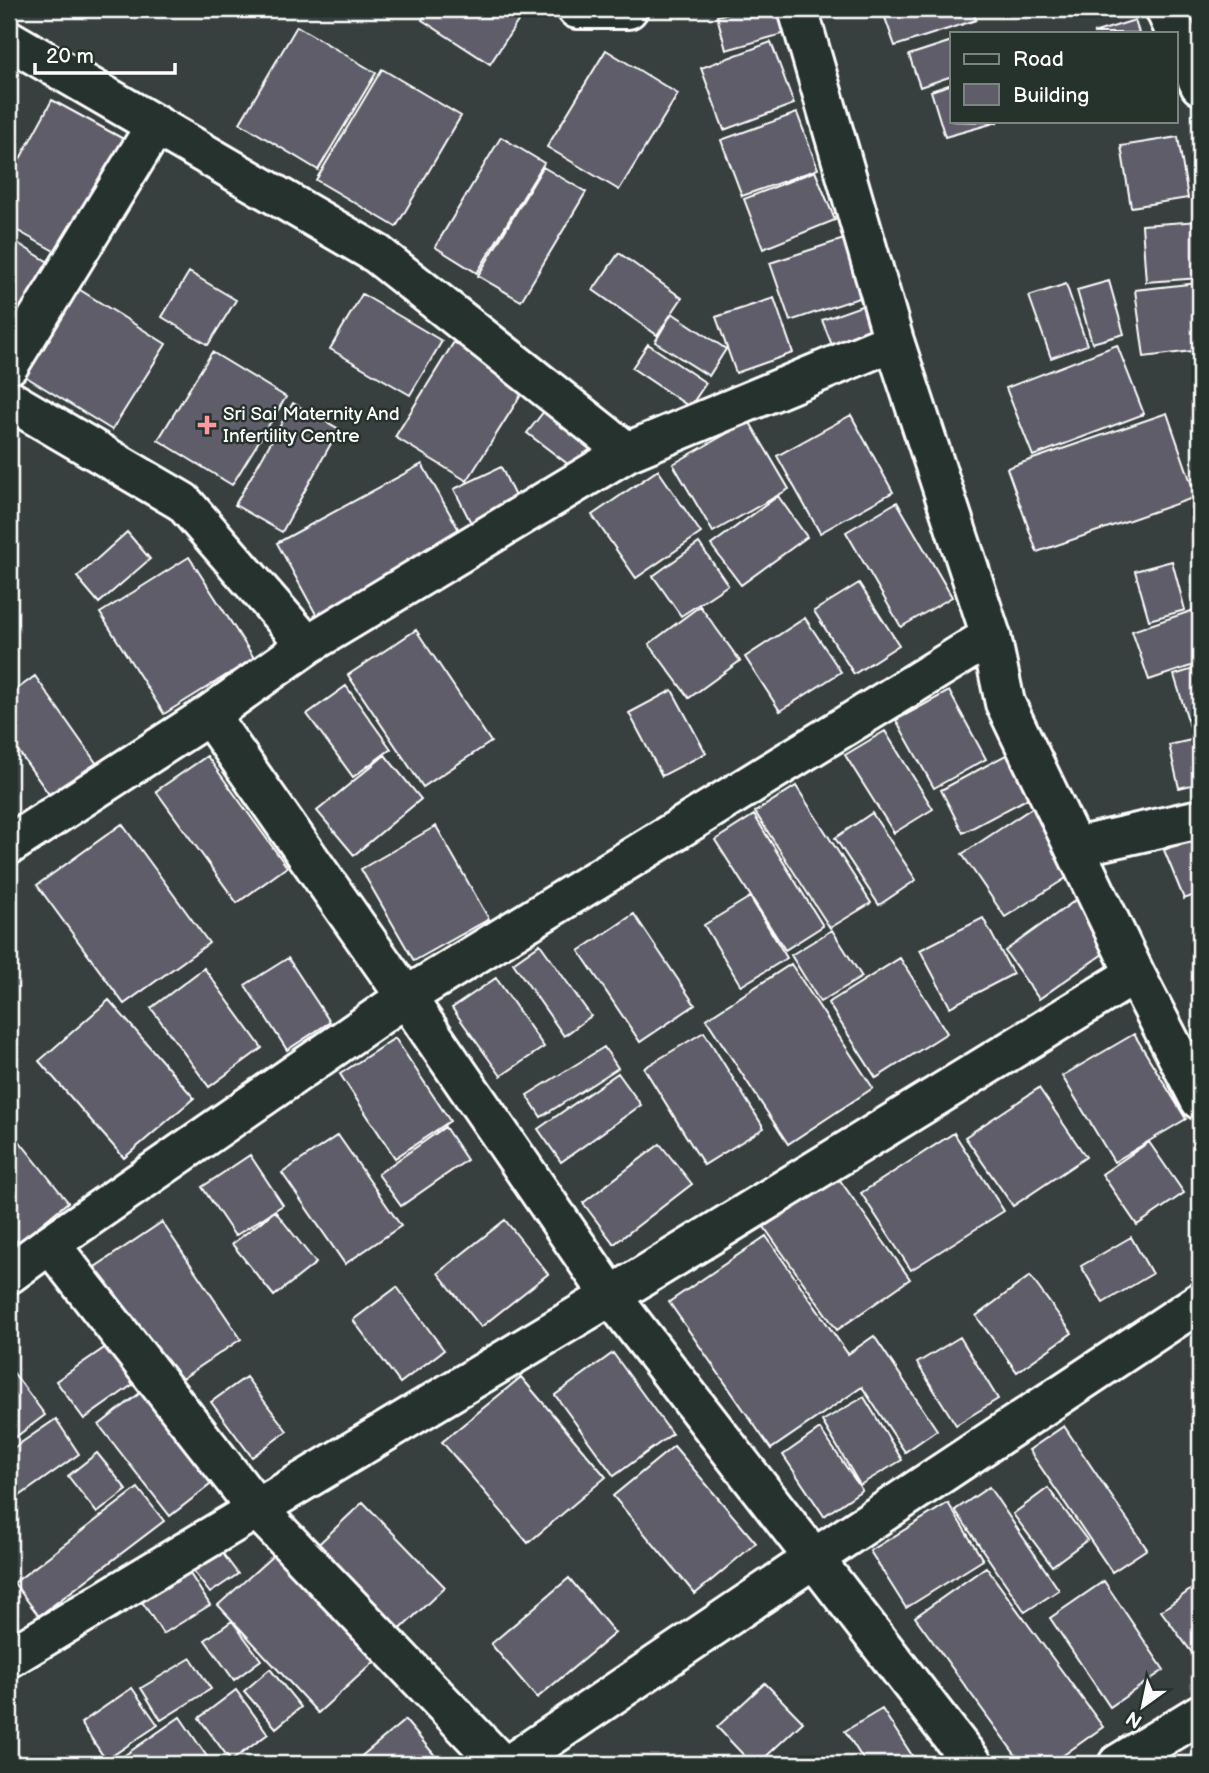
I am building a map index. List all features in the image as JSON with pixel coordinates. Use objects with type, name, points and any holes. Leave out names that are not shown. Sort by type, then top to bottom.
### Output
[{"type":"street","points":[[576,9],[628,9]]},
{"type":"street","points":[[798,9],[894,341],[991,636],[1005,703],[1135,974],[1200,1100]]},
{"type":"street","points":[[1165,9],[1176,32]]},
{"type":"street","points":[[1178,37],[1200,85]]},
{"type":"street","points":[[9,40],[377,254],[627,452]]},
{"type":"street","points":[[9,365],[156,125]]},
{"type":"street","points":[[9,845],[209,715],[307,645],[627,452],[894,341]]},
{"type":"street","points":[[9,400],[183,502],[307,645]]},
{"type":"street","points":[[9,1274],[406,997],[991,636]]},
{"type":"street","points":[[209,715],[611,1296],[973,1764]]},
{"type":"street","points":[[1075,847],[1200,819]]},
{"type":"street","points":[[9,1658],[611,1296],[1135,974]]},
{"type":"street","points":[[50,1244],[257,1509],[501,1764]]},
{"type":"street","points":[[510,1764],[1200,1302]]},
{"type":"street","points":[[1118,1764],[1200,1714]]},
{"type":"building","points":[[429,9],[526,9],[490,64],[422,20]]},
{"type":"building","points":[[745,9],[787,9],[793,31],[726,50],[717,16]]},
{"type":"building","points":[[882,9],[972,9],[976,20],[895,46]]},
{"type":"building","points":[[1135,20],[1139,32],[1096,32]]},
{"type":"building","points":[[297,26],[376,73],[318,170],[240,123]]},
{"type":"building","points":[[771,42],[794,104],[724,130],[701,68]]},
{"type":"building","points":[[950,42],[950,77],[920,87],[909,55]]},
{"type":"building","points":[[606,50],[678,94],[619,190],[547,147]]},
{"type":"building","points":[[382,69],[461,116],[396,227],[316,180]]},
{"type":"building","points":[[950,85],[950,122],[998,122],[945,137],[931,91]]},
{"type":"building","points":[[52,100],[129,142],[65,257],[9,226],[9,179]]},
{"type":"building","points":[[797,113],[818,169],[742,196],[721,140]]},
{"type":"building","points":[[501,137],[544,163],[477,273],[435,247]]},
{"type":"building","points":[[1178,137],[1188,198],[1131,207],[1121,146]]},
{"type":"building","points":[[543,167],[586,192],[521,301],[478,276]]},
{"type":"building","points":[[815,171],[835,220],[763,249],[744,199]]},
{"type":"building","points":[[1200,221],[1200,278],[1146,282],[1142,225]]},
{"type":"building","points":[[9,238],[60,269],[9,352]]},
{"type":"building","points":[[847,238],[868,295],[790,321],[770,263]]},
{"type":"building","points":[[619,253],[682,298],[657,335],[593,290]]},
{"type":"building","points":[[189,272],[236,300],[208,345],[162,317]]},
{"type":"building","points":[[1109,281],[1124,334],[1092,343],[1077,290]]},
{"type":"building","points":[[69,283],[166,344],[112,430],[15,370]]},
{"type":"building","points":[[1197,283],[1200,350],[1144,357],[1135,290]]},
{"type":"building","points":[[1066,284],[1087,345],[1051,358],[1029,296]]},
{"type":"building","points":[[362,294],[442,341],[410,395],[330,349]]},
{"type":"building","points":[[774,298],[793,353],[736,373],[716,317]]},
{"type":"building","points":[[878,300],[886,332],[834,350],[822,320]]},
{"type":"building","points":[[672,313],[726,349],[709,376],[655,342]]},
{"type":"building","points":[[454,342],[526,387],[467,481],[395,437]]},
{"type":"building","points":[[648,344],[706,383],[690,407],[632,368]]},
{"type":"building","points":[[1117,345],[1144,414],[1033,456],[1006,388]]},
{"type":"building","points":[[212,352],[286,397],[232,485],[158,440]]},
{"type":"building","points":[[552,401],[606,442],[581,474],[527,433]]},
{"type":"building","points":[[293,403],[339,429],[282,532],[235,505]]},
{"type":"building","points":[[1200,408],[1200,467],[1194,409]]},
{"type":"building","points":[[1167,413],[1196,497],[1037,552],[1007,468]]},
{"type":"building","points":[[851,415],[893,492],[820,533],[777,456]]},
{"type":"building","points":[[749,421],[789,489],[713,532],[673,464]]},
{"type":"building","points":[[422,464],[464,539],[318,618],[277,543]]},
{"type":"building","points":[[501,467],[520,507],[474,529],[454,489]]},
{"type":"building","points":[[658,470],[701,533],[636,578],[592,515]]},
{"type":"building","points":[[778,496],[807,537],[741,585],[711,545]]},
{"type":"building","points":[[897,502],[952,597],[901,627],[846,532]]},
{"type":"building","points":[[127,532],[150,559],[99,603],[77,577]]},
{"type":"building","points":[[699,543],[728,585],[681,616],[653,576]]},
{"type":"building","points":[[189,557],[254,658],[164,714],[100,613]]},
{"type":"building","points":[[1172,561],[1185,610],[1149,620],[1135,571]]},
{"type":"building","points":[[859,583],[899,645],[854,674],[814,611]]},
{"type":"building","points":[[700,606],[740,661],[689,698],[649,644]]},
{"type":"building","points":[[1200,608],[1200,663],[1149,680],[1132,631]]},
{"type":"building","points":[[805,618],[841,672],[780,711],[745,657]]},
{"type":"building","points":[[416,630],[491,742],[423,787],[348,675]]},
{"type":"building","points":[[1200,667],[1200,727],[1191,730],[1174,675]]},
{"type":"building","points":[[35,676],[99,767],[53,800],[9,738],[9,695]]},
{"type":"building","points":[[346,686],[391,749],[353,777],[307,714]]},
{"type":"building","points":[[672,690],[706,753],[662,776],[629,713]]},
{"type":"building","points":[[949,691],[986,759],[934,788],[896,720]]},
{"type":"building","points":[[885,731],[933,809],[894,833],[845,755]]},
{"type":"building","points":[[1200,738],[1200,783],[1179,788],[1169,745]]},
{"type":"building","points":[[1015,750],[1038,793],[963,833],[941,790]]},
{"type":"building","points":[[385,755],[421,799],[354,855],[317,811]]},
{"type":"building","points":[[207,756],[287,867],[237,903],[156,791]]},
{"type":"building","points":[[796,786],[871,903],[830,928],[755,812]]},
{"type":"building","points":[[1041,802],[1074,873],[1005,917],[962,854]]},
{"type":"building","points":[[872,813],[916,880],[879,905],[835,838]]},
{"type":"building","points":[[754,815],[823,926],[785,950],[715,840]]},
{"type":"building","points":[[122,824],[209,943],[124,1004],[37,885]]},
{"type":"building","points":[[436,826],[489,919],[414,961],[361,869]]},
{"type":"building","points":[[1200,835],[1200,893],[1184,899],[1164,850]]},
{"type":"building","points":[[750,897],[787,958],[741,986],[704,925]]},
{"type":"building","points":[[1080,897],[1114,946],[1039,999],[1005,951]]},
{"type":"building","points":[[634,914],[695,1005],[640,1042],[579,951]]},
{"type":"building","points":[[983,918],[1013,974],[950,1007],[920,950]]},
{"type":"building","points":[[832,930],[862,977],[820,1002],[791,955]]},
{"type":"building","points":[[540,944],[591,1016],[564,1036],[513,963]]},
{"type":"building","points":[[288,958],[330,1022],[287,1050],[245,985]]},
{"type":"building","points":[[900,958],[947,1033],[876,1078],[828,1003]]},
{"type":"building","points":[[791,964],[873,1088],[788,1144],[706,1019]]},
{"type":"building","points":[[204,968],[262,1048],[209,1087],[151,1008]]},
{"type":"building","points":[[496,978],[544,1047],[501,1076],[452,1008]]},
{"type":"building","points":[[109,1000],[194,1098],[124,1158],[39,1061]]},
{"type":"building","points":[[704,1032],[764,1128],[704,1165],[644,1068]]},
{"type":"building","points":[[1134,1034],[1186,1119],[1114,1162],[1062,1076]]},
{"type":"building","points":[[395,1038],[450,1121],[395,1158],[340,1074]]},
{"type":"building","points":[[604,1047],[618,1068],[541,1117],[527,1095]]},
{"type":"building","points":[[618,1073],[641,1105],[561,1162],[538,1129]]},
{"type":"building","points":[[1039,1088],[1086,1157],[1013,1206],[965,1137]]},
{"type":"building","points":[[445,1127],[467,1160],[401,1206],[378,1174]]},
{"type":"building","points":[[9,1128],[68,1202],[18,1243],[9,1232]]},
{"type":"building","points":[[954,1133],[1004,1211],[911,1270],[861,1193]]},
{"type":"building","points":[[338,1135],[401,1226],[345,1264],[282,1173]]},
{"type":"building","points":[[1149,1142],[1184,1193],[1137,1225],[1102,1174]]},
{"type":"building","points":[[660,1144],[692,1184],[614,1244],[583,1203]]},
{"type":"building","points":[[250,1155],[283,1205],[235,1236],[202,1187]]},
{"type":"building","points":[[837,1176],[910,1279],[837,1330],[764,1227]]},
{"type":"building","points":[[275,1211],[316,1263],[274,1296],[232,1244]]},
{"type":"building","points":[[505,1220],[548,1274],[481,1327],[438,1273]]},
{"type":"building","points":[[162,1222],[241,1339],[165,1390],[86,1273]]},
{"type":"building","points":[[766,1236],[848,1354],[874,1336],[937,1430],[905,1452],[862,1387],[771,1449],[669,1302]]},
{"type":"building","points":[[1131,1237],[1152,1274],[1103,1303],[1081,1266]]},
{"type":"building","points":[[1030,1276],[1072,1333],[1017,1372],[976,1316]]},
{"type":"building","points":[[397,1287],[444,1350],[400,1383],[353,1320]]},
{"type":"building","points":[[960,1337],[998,1399],[956,1425],[917,1363]]},
{"type":"building","points":[[119,1338],[145,1376],[84,1419],[56,1381]]},
{"type":"building","points":[[613,1353],[672,1434],[614,1476],[555,1395]]},
{"type":"building","points":[[9,1369],[45,1415],[9,1442]]},
{"type":"building","points":[[246,1377],[287,1431],[252,1457],[211,1402]]},
{"type":"building","points":[[521,1377],[606,1477],[528,1543],[442,1442]]},
{"type":"building","points":[[153,1383],[224,1474],[170,1516],[99,1425]]},
{"type":"building","points":[[864,1397],[902,1460],[860,1485],[822,1421]]},
{"type":"building","points":[[56,1419],[79,1454],[18,1497],[9,1483],[9,1451]]},
{"type":"building","points":[[1064,1426],[1147,1549],[1112,1572],[1029,1450]]},
{"type":"building","points":[[820,1429],[862,1490],[824,1516],[783,1455]]},
{"type":"building","points":[[674,1446],[756,1543],[695,1594],[613,1496]]},
{"type":"building","points":[[97,1453],[127,1490],[97,1513],[68,1476]]},
{"type":"building","points":[[989,1487],[1059,1590],[1025,1612],[955,1510]]},
{"type":"building","points":[[138,1488],[164,1521],[39,1616],[14,1583]]},
{"type":"building","points":[[1048,1488],[1087,1540],[1052,1566],[1013,1514]]},
{"type":"building","points":[[363,1502],[445,1587],[389,1640],[307,1555]]},
{"type":"building","points":[[948,1503],[983,1560],[906,1608],[870,1551]]},
{"type":"building","points":[[286,1544],[385,1652],[318,1713],[218,1605]]},
{"type":"building","points":[[221,1551],[238,1574],[210,1593],[193,1571]]},
{"type":"building","points":[[185,1566],[210,1605],[163,1634],[139,1597]]},
{"type":"building","points":[[986,1567],[1103,1727],[1051,1764],[1022,1764],[915,1617]]},
{"type":"building","points":[[569,1578],[615,1633],[537,1698],[491,1644]]},
{"type":"building","points":[[1104,1581],[1164,1670],[1110,1707],[1050,1618]]},
{"type":"building","points":[[1200,1583],[1200,1649],[1193,1654],[1161,1611]]},
{"type":"building","points":[[232,1621],[261,1660],[234,1680],[205,1640]]},
{"type":"building","points":[[191,1658],[211,1689],[161,1720],[141,1688]]},
{"type":"building","points":[[270,1669],[301,1707],[276,1728],[244,1691]]},
{"type":"building","points":[[765,1683],[803,1722],[758,1764],[752,1764],[717,1727]]},
{"type":"building","points":[[132,1688],[158,1725],[106,1760],[81,1723]]},
{"type":"building","points":[[236,1690],[268,1734],[231,1761],[199,1718]]},
{"type":"building","points":[[882,1709],[915,1760],[908,1764],[866,1764],[845,1731]]},
{"type":"building","points":[[180,1717],[212,1764],[112,1764]]},
{"type":"building","points":[[405,1720],[442,1764],[352,1764]]},
{"type":"place","name":"Sri Sai Maternity And Infertility Centre","points":[[207,425]]}]
